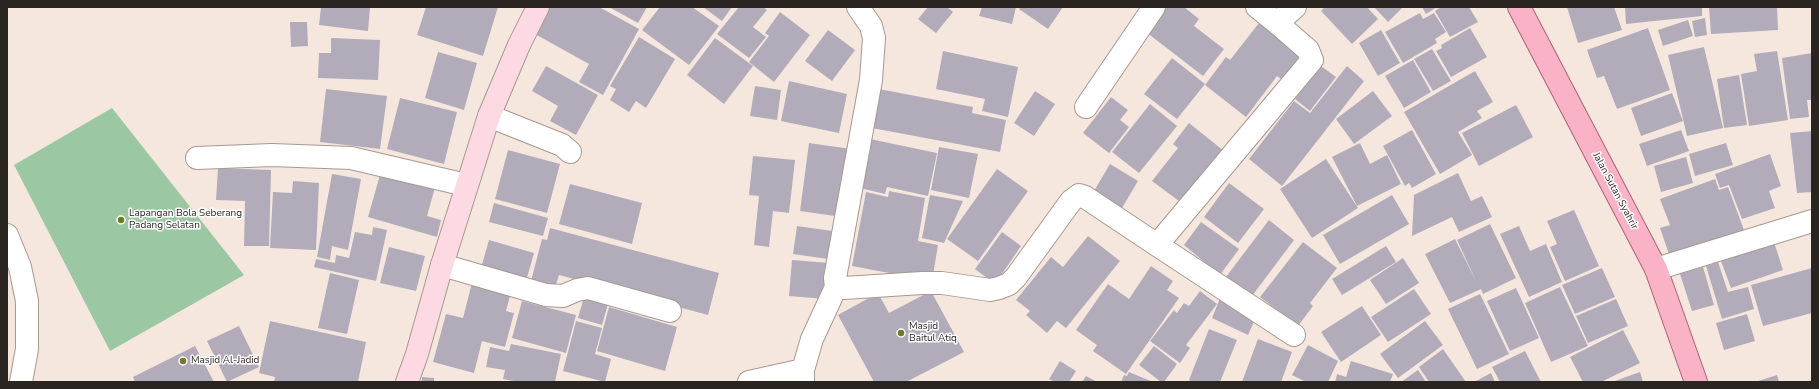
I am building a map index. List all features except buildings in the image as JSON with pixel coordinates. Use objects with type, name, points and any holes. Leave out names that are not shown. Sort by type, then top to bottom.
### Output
[{"type":"main road","name":"Jalan Sutan Syahrir","points":[[1518,7],[1656,269],[1696,382]]},
{"type":"street","points":[[408,382],[466,185],[489,116],[518,45],[538,7]]},
{"type":"street","points":[[749,382],[803,376],[812,340],[836,287],[836,278],[848,203],[871,80],[874,38],[871,26],[858,7]]},
{"type":"street","points":[[1086,107],[1154,7]]},
{"type":"street","points":[[1157,244],[1312,60],[1308,50],[1257,7]]},
{"type":"street","points":[[1277,23],[1295,7]]},
{"type":"street","points":[[489,116],[562,145],[570,152]]},
{"type":"street","points":[[197,158],[272,155],[351,158],[466,185]]},
{"type":"street","points":[[836,287],[942,283],[990,290],[1000,288],[1009,284],[1016,277],[1073,198],[1079,195],[1085,197],[1294,335]]},
{"type":"street","points":[[1656,269],[1812,221]]},
{"type":"street","points":[[7,235],[20,267],[27,301],[27,349],[22,382]]},
{"type":"street","points":[[442,265],[546,295],[563,296],[588,288],[670,310]]},
{"type":"green space","name":"Lapangan Bola Seberang Padang Selatan","points":[[112,108],[244,275],[110,351],[14,165]]},
{"type":"place","name":"Lapangan Bola Seberang Padang Selatan","points":[[121,220]]},
{"type":"place","name":"Masjid Baitul Atiq","points":[[901,333]]},
{"type":"place","name":"Masjid Al-Jadid","points":[[183,361]]}]
